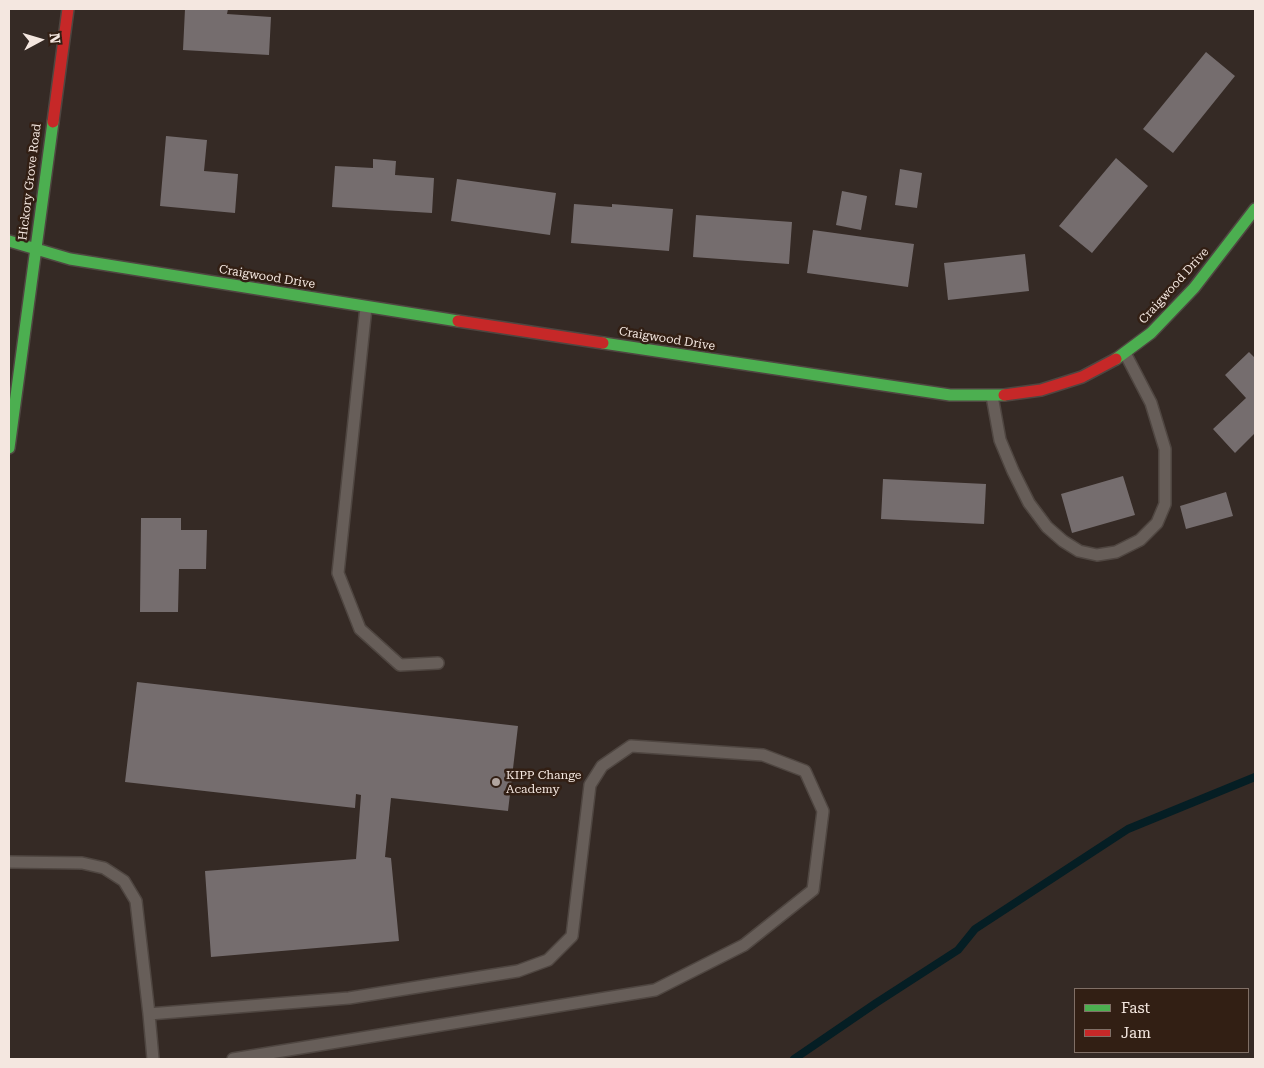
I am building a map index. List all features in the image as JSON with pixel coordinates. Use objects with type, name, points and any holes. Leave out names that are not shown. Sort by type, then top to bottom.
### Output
[{"type":"street","name":"Hickory Grove Road","points":[[9,448],[68,9]]},
{"type":"street","name":"Craigwood Drive","points":[[9,241],[70,259],[366,307],[950,395],[992,396],[1041,390],[1082,377],[1125,353],[1151,333],[1194,288],[1255,209]]},
{"type":"lane","points":[[366,307],[338,573],[360,629],[400,665],[438,663]]},
{"type":"lane","points":[[992,396],[1000,440],[1013,471],[1029,503],[1047,527],[1063,541],[1079,551],[1097,555],[1116,552],[1140,540],[1157,523],[1165,504],[1165,449],[1151,403],[1125,353]]},
{"type":"lane","points":[[149,1014],[348,998],[518,970],[548,960],[572,936],[590,785],[602,766],[632,746],[763,755],[805,771],[823,811],[813,890],[744,945],[717,959],[655,990],[232,1059]]},
{"type":"lane","points":[[9,862],[82,863],[104,868],[124,881],[136,901],[153,1059]]},
{"type":"building","points":[[185,9],[228,9],[227,14],[271,17],[269,55],[183,50]]},
{"type":"building","points":[[1206,52],[1235,76],[1173,153],[1143,129]]},
{"type":"building","points":[[166,136],[207,140],[204,171],[238,174],[235,213],[160,206]]},
{"type":"building","points":[[1116,158],[1148,186],[1092,253],[1059,226]]},
{"type":"building","points":[[373,159],[396,161],[395,175],[434,178],[432,213],[332,207],[335,166],[373,168]]},
{"type":"building","points":[[900,169],[922,173],[917,208],[895,205]]},
{"type":"building","points":[[457,179],[556,193],[550,235],[451,221]]},
{"type":"building","points":[[842,191],[867,196],[861,230],[836,225]]},
{"type":"building","points":[[574,204],[612,207],[612,204],[673,209],[669,251],[571,243]]},
{"type":"building","points":[[696,215],[792,222],[789,264],[693,257]]},
{"type":"building","points":[[813,230],[914,244],[908,287],[807,273]]},
{"type":"building","points":[[1025,254],[1029,291],[948,300],[944,263]]},
{"type":"building","points":[[1249,352],[1255,358],[1255,433],[1235,453],[1213,429],[1246,398],[1225,375]]},
{"type":"building","points":[[1123,476],[1135,515],[1072,533],[1061,494]]},
{"type":"building","points":[[883,479],[986,484],[984,524],[881,519]]},
{"type":"building","points":[[1226,492],[1233,516],[1186,529],[1180,506]]},
{"type":"building","points":[[141,518],[181,518],[181,530],[207,530],[206,569],[179,569],[178,612],[140,612]]},
{"type":"building","points":[[137,682],[518,726],[508,811],[391,798],[385,857],[391,858],[399,941],[211,957],[205,871],[356,859],[361,795],[356,794],[355,808],[125,782]]},
{"type":"waterway","points":[[794,1059],[958,950],[975,929],[1128,829],[1255,777]]},
{"type":"traffic: fast","points":[[9,448],[53,122]]},
{"type":"traffic: fast","points":[[1116,359],[1151,333],[1194,288],[1255,209]]},
{"type":"traffic: fast","points":[[9,241],[70,259],[458,321]]},
{"type":"traffic: fast","points":[[603,343],[950,395],[1004,395]]},
{"type":"traffic: jam","points":[[53,122],[68,9]]},
{"type":"traffic: jam","points":[[458,321],[603,343]]},
{"type":"traffic: jam","points":[[1004,395],[1041,390],[1082,377],[1116,359]]},
{"type":"place","name":"KIPP Change Academy","points":[[496,782]]}]
